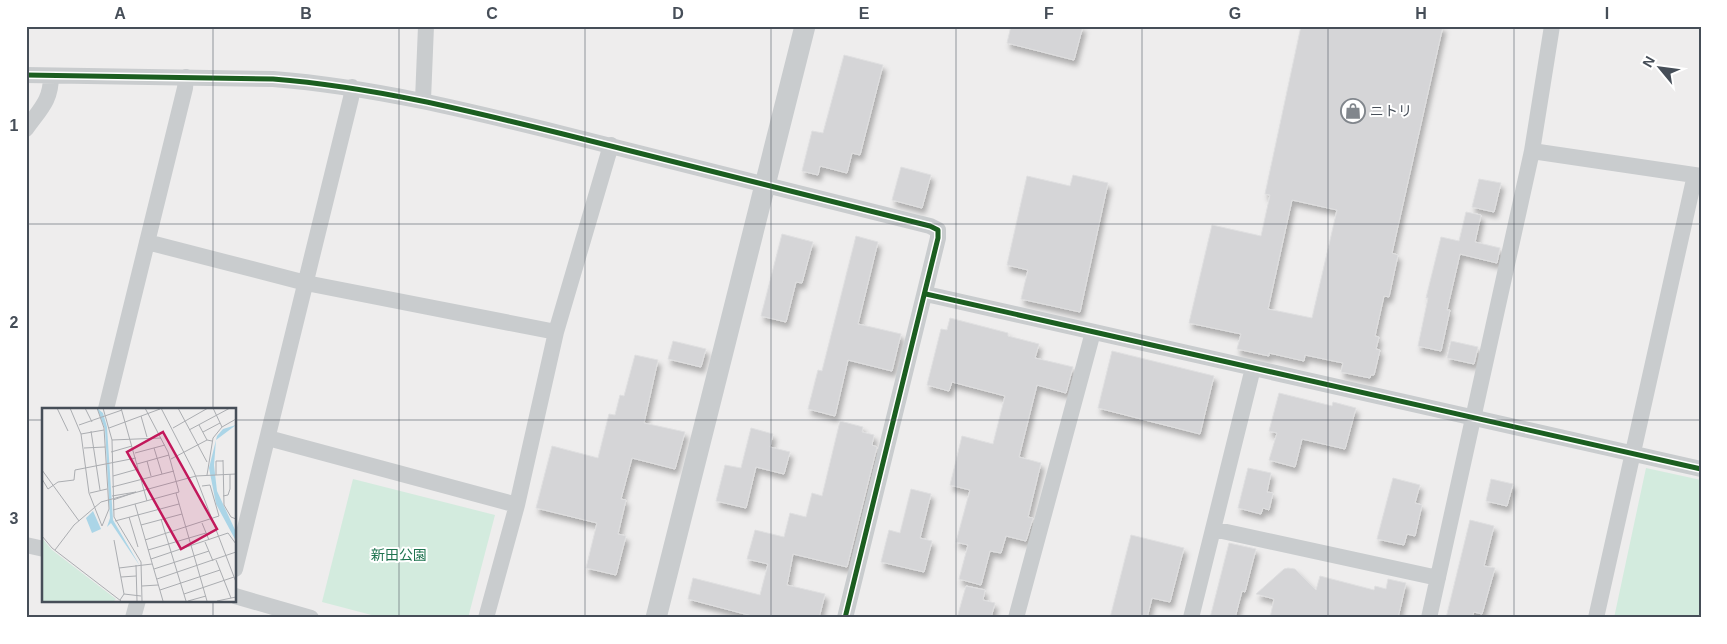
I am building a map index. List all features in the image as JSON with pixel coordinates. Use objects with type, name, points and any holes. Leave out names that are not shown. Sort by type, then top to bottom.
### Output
[{"type":"street","points":[[423,100],[426,26]]},
{"type":"street","points":[[656,618],[805,26]]},
{"type":"street","points":[[1429,618],[1532,152],[1552,26]]},
{"type":"street","points":[[26,75],[273,79],[352,87],[423,100],[611,145],[930,226],[938,230],[926,294],[848,617]]},
{"type":"street","points":[[26,129],[51,92],[51,76]]},
{"type":"street","points":[[106,408],[186,88],[186,77]]},
{"type":"street","points":[[236,565],[351,98],[352,87]]},
{"type":"street","points":[[486,618],[517,505],[556,332],[611,145]]},
{"type":"street","points":[[1532,152],[1698,176],[1596,618]]},
{"type":"street","points":[[147,242],[306,283],[556,332]]},
{"type":"street","points":[[926,294],[1701,469]]},
{"type":"street","points":[[1016,618],[1092,332]]},
{"type":"street","points":[[1191,618],[1253,368]]},
{"type":"street","points":[[268,438],[517,505]]},
{"type":"street","points":[[1213,528],[1438,578]]},
{"type":"street","points":[[26,545],[42,549]]},
{"type":"street","points":[[236,596],[311,618]]},
{"type":"street","points":[[133,618],[137,602]]},
{"type":"green space","points":[[1646,468],[1701,480],[1701,618],[1614,618]]},
{"type":"green space","name":"新田公園","points":[[353,479],[495,515],[468,618],[383,618],[322,602]]},
{"type":"building","points":[[1011,26],[1083,26],[1074,60],[1007,43]]},
{"type":"building","points":[[1301,26],[1443,26],[1392,253],[1398,255],[1389,297],[1384,296],[1375,336],[1379,337],[1376,349],[1380,350],[1374,375],[1371,375],[1370,378],[1341,372],[1343,363],[1305,355],[1304,361],[1269,353],[1269,356],[1237,349],[1241,334],[1189,323],[1212,225],[1261,236],[1270,195],[1265,194]],"holes":[[[1292,200],[1337,210],[1312,318],[1268,309]]]},
{"type":"building","points":[[844,55],[883,65],[860,155],[852,153],[847,173],[820,166],[818,175],[802,171],[812,131],[823,133]]},
{"type":"building","points":[[901,167],[931,175],[922,208],[892,200]]},
{"type":"building","points":[[1073,175],[1108,183],[1080,312],[1021,299],[1028,270],[1007,265],[1027,176],[1070,186]]},
{"type":"building","points":[[1479,179],[1501,183],[1494,212],[1472,207]]},
{"type":"building","points":[[1466,212],[1481,215],[1475,242],[1500,248],[1497,263],[1460,254],[1447,310],[1450,310],[1441,351],[1418,346],[1428,298],[1426,298],[1441,237],[1459,241]]},
{"type":"building","points":[[782,234],[813,242],[802,283],[796,282],[786,322],[761,316]]},
{"type":"building","points":[[856,236],[878,242],[858,324],[901,334],[892,371],[848,360],[835,416],[808,409],[818,370],[822,371]]},
{"type":"building","points":[[950,318],[1008,333],[1008,336],[1039,344],[1035,358],[1073,367],[1066,393],[1037,385],[1019,457],[1041,463],[1028,517],[1033,518],[1026,541],[1006,536],[1001,553],[990,551],[981,585],[959,579],[968,545],[956,542],[970,490],[950,485],[962,436],[993,444],[1005,396],[952,382],[949,391],[927,385],[941,329],[947,330]]},
{"type":"building","points":[[673,341],[706,349],[701,367],[668,359]]},
{"type":"building","points":[[1451,341],[1478,347],[1474,364],[1447,358]]},
{"type":"building","points":[[1112,351],[1214,376],[1200,434],[1098,408]]},
{"type":"building","points":[[635,355],[658,360],[644,423],[685,432],[675,469],[632,458],[621,499],[626,500],[618,534],[626,536],[616,575],[586,568],[597,523],[536,508],[552,446],[598,458],[609,414],[615,415],[620,395],[624,396]]},
{"type":"building","points":[[1279,393],[1332,406],[1333,402],[1356,408],[1345,449],[1302,439],[1295,467],[1269,460],[1277,433],[1269,431]]},
{"type":"building","points":[[840,421],[863,427],[862,432],[874,435],[872,445],[877,447],[847,567],[793,554],[787,585],[825,594],[819,618],[760,618],[688,599],[693,578],[760,595],[768,564],[747,559],[755,530],[784,537],[790,513],[806,517],[812,493],[822,496]]},
{"type":"building","points":[[751,428],[773,434],[770,447],[790,452],[784,474],[756,467],[746,508],[716,501],[725,465],[741,468]]},
{"type":"building","points":[[1248,468],[1271,473],[1267,492],[1273,493],[1269,510],[1263,508],[1261,514],[1238,508]]},
{"type":"building","points":[[1393,478],[1420,485],[1415,503],[1422,505],[1415,536],[1407,534],[1404,545],[1377,539]]},
{"type":"building","points":[[1491,479],[1513,484],[1507,506],[1486,501]]},
{"type":"building","points":[[911,489],[931,494],[920,538],[932,541],[924,572],[881,562],[889,530],[900,533]]},
{"type":"building","points":[[1470,520],[1494,526],[1484,566],[1495,568],[1482,614],[1474,612],[1472,618],[1446,618]]},
{"type":"building","points":[[1131,535],[1184,548],[1170,602],[1152,598],[1147,618],[1110,618]]},
{"type":"building","points":[[1229,543],[1256,549],[1245,592],[1242,591],[1235,618],[1210,618]]},
{"type":"building","points":[[1284,569],[1295,569],[1316,590],[1320,576],[1374,590],[1375,586],[1386,589],[1388,579],[1406,583],[1398,618],[1270,618],[1274,599],[1256,594]]},
{"type":"building","points":[[966,586],[985,590],[983,600],[995,603],[991,618],[957,618]]},
{"type":"cycle path","points":[[26,75],[273,79],[347,88],[419,100],[609,145],[930,226],[938,230],[938,238],[845,618]]},
{"type":"cycle path","points":[[926,294],[1701,469]]},
{"type":"place","name":"ニトリ","points":[[1353,111]]}]
